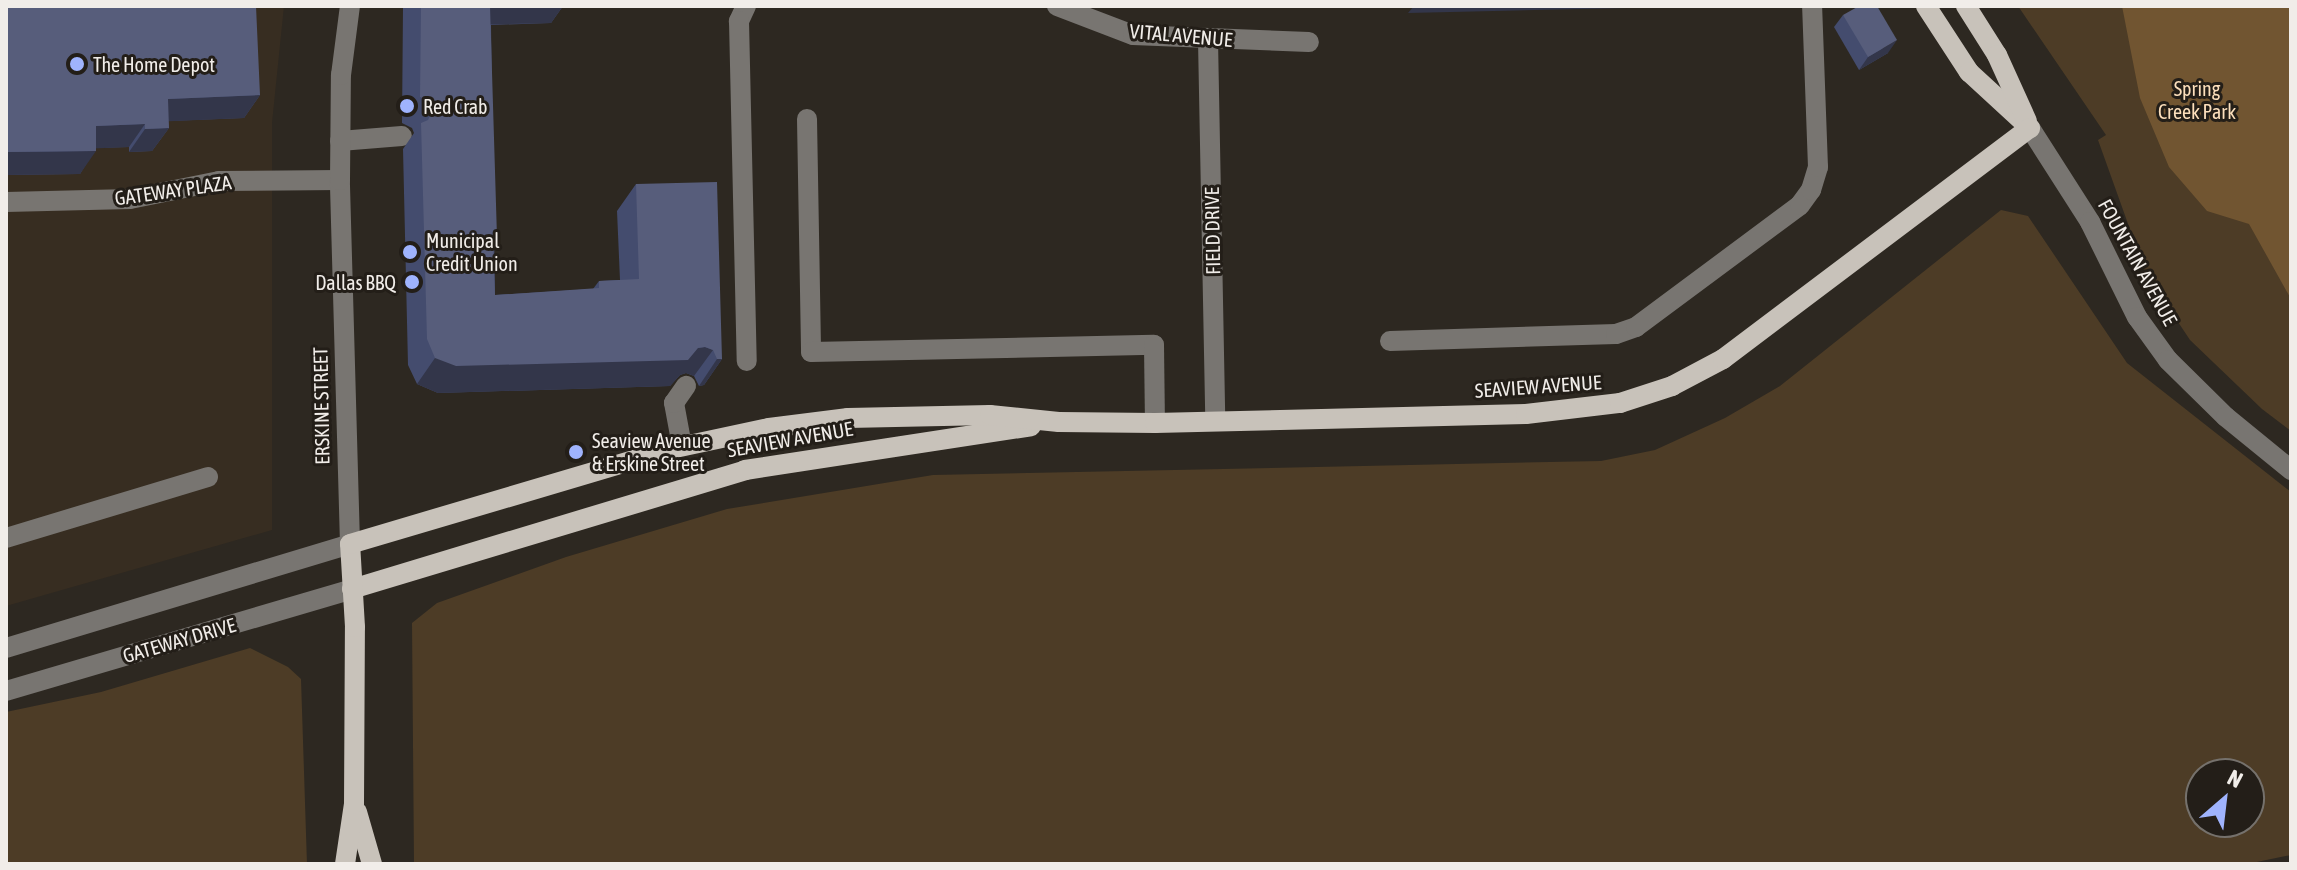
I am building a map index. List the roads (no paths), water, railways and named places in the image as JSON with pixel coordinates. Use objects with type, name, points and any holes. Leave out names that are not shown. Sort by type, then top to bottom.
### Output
[{"type":"main road","name":"FOUNTAIN AVENUE","points":[[1926,6],[1969,72],[2030,128]]},
{"type":"main road","name":"FOUNTAIN AVENUE","points":[[1966,6],[1997,55],[2030,128]]},
{"type":"main road","name":"SEAVIEW AVENUE","points":[[350,544],[682,446],[769,428],[887,415],[990,415],[1059,422],[1155,423],[1556,412],[1647,395],[1697,374],[1723,359],[2030,128]]},
{"type":"main road","name":"SEAVIEW AVENUE","points":[[352,589],[745,470],[1059,422]]},
{"type":"main road","name":"ERSKINE STREET","points":[[345,864],[354,804],[350,544]]},
{"type":"main road","name":"ERSKINE STREET","points":[[354,804],[372,864]]},
{"type":"street","name":"ERSKINE STREET","points":[[350,6],[343,44],[340,141],[350,544]]},
{"type":"street","points":[[746,6],[739,21],[747,361]]},
{"type":"street","name":"VITAL AVENUE","points":[[1057,6],[1133,35],[1309,42]]},
{"type":"street","points":[[1390,341],[1616,334],[1636,327],[1800,205],[1811,190],[1818,167],[1812,6]]},
{"type":"street","name":"FIELD DRIVE","points":[[1208,40],[1215,421]]},
{"type":"street","points":[[807,119],[811,352],[1154,345],[1155,423]]},
{"type":"street","name":"FOUNTAIN AVENUE","points":[[2030,128],[2090,222],[2131,305],[2160,350],[2205,399],[2291,470]]},
{"type":"street","points":[[340,141],[402,136]]},
{"type":"street","name":"GATEWAY PLAZA","points":[[6,202],[130,199],[219,181],[340,180]]},
{"type":"street","points":[[675,392],[682,446]]},
{"type":"street","points":[[6,538],[208,477]]},
{"type":"street","name":"GATEWAY DRIVE","points":[[6,648],[350,544]]},
{"type":"street","name":"GATEWAY DRIVE","points":[[6,691],[352,589]]},
{"type":"place","name":"The Home Depot","points":[[77,64]]},
{"type":"place","name":"Red Crab","points":[[407,106]]},
{"type":"place","name":"Municipal Credit Union","points":[[410,252]]},
{"type":"place","name":"Dallas BBQ","points":[[412,282]]},
{"type":"place","name":"Seaview Avenue & Erskine Street","points":[[576,452]]},
{"type":"park label","name":"Spring Creek Park","points":[[2197,100]]}]
